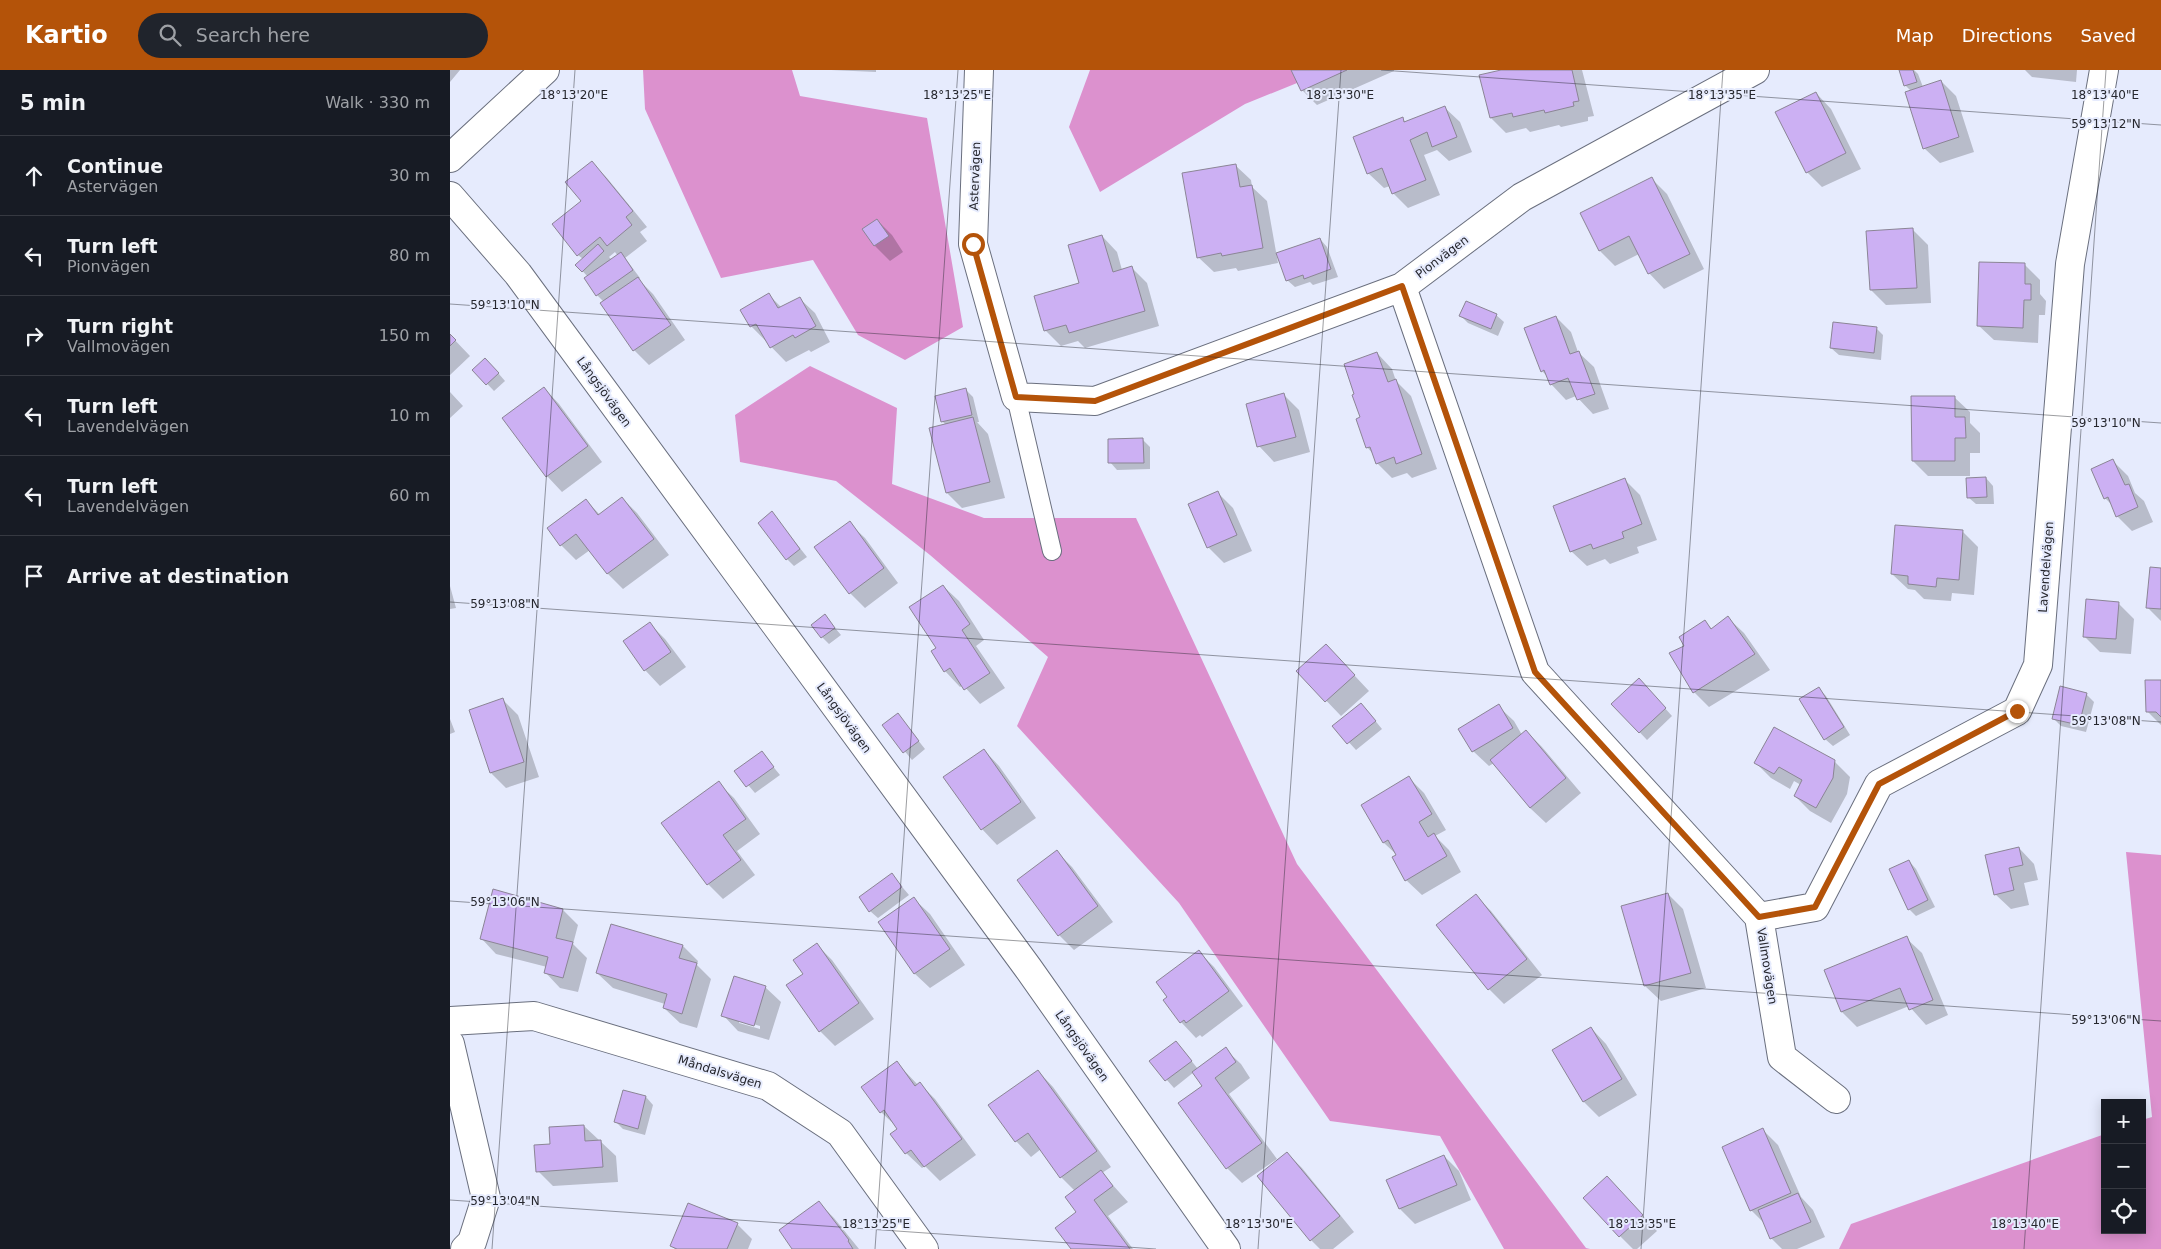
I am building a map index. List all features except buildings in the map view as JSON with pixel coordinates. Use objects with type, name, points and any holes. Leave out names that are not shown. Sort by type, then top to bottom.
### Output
[{"type":"street","points":[[450,158],[545,70]]},
{"type":"street","name":"Astervägen","points":[[979,70],[973,244],[1016,397]]},
{"type":"street","name":"Pionvägen","points":[[1016,397],[1095,401],[1402,286],[1522,197],[1755,70]]},
{"type":"street","name":"Lavendelvägen","points":[[1759,917],[1815,907],[1879,784],[2017,711],[2038,665],[2070,264],[2104,70]]},
{"type":"street","name":"Långsjövägen","points":[[450,196],[518,274],[1028,968],[1226,1249]]},
{"type":"street","name":"Vallmovägen","points":[[1402,286],[1535,672],[1759,917],[1782,1057],[1836,1099]]},
{"type":"street","name":"Måndalsvägen","points":[[450,1021],[534,1016],[768,1086],[840,1133],[924,1249]]},
{"type":"street","points":[[450,1044],[486,1198],[472,1242],[465,1249]]},
{"type":"lane","points":[[1016,397],[1052,551]]},
{"type":"shaded area","points":[[643,70],[792,70],[800,96],[927,118],[963,327],[905,360],[858,335],[813,260],[721,278],[645,109]]},
{"type":"shaded area","points":[[1090,70],[1329,70],[1245,104],[1100,192],[1069,127]]},
{"type":"shaded area","points":[[810,366],[897,408],[892,484],[984,518],[1136,518],[1297,864],[1586,1248],[1590,1249],[1504,1249],[1440,1136],[1330,1121],[1179,903],[1017,726],[1048,657],[930,555],[836,481],[740,462],[735,415]]},
{"type":"shaded area","points":[[2126,852],[2161,855],[2161,1249],[1839,1249],[1851,1224],[2101,1135],[2101,1234],[2146,1234],[2146,1119],[2152,1117]]},
{"type":"route","points":[[973,244],[1016,397],[1095,401],[1402,286],[1535,672],[1759,917],[1815,907],[1879,784],[2017,711]]}]
